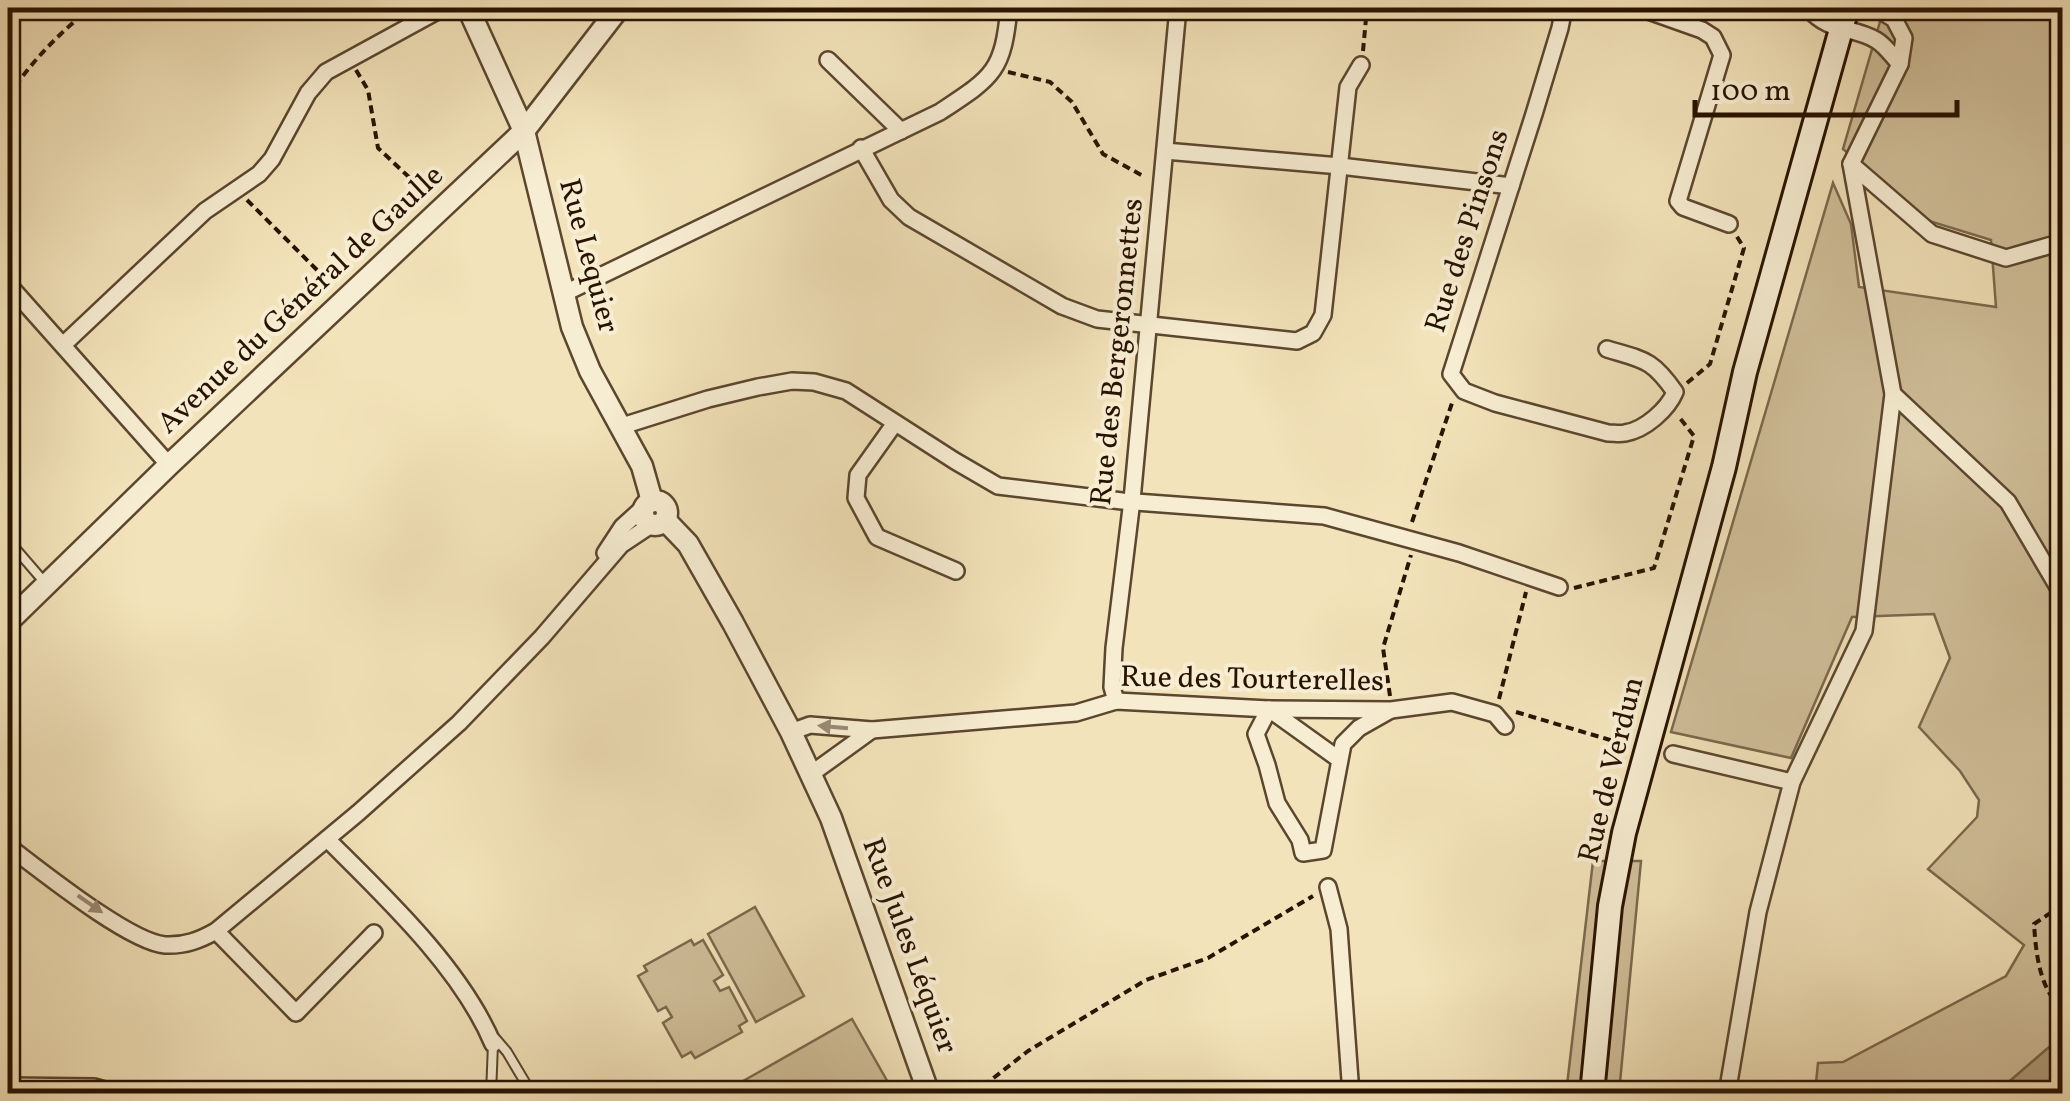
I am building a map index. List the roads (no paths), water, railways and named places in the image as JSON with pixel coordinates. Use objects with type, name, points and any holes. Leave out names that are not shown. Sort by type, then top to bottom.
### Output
[{"type":"main road","name":"Rue de Verdun","points":[[1592,1094],[1610,906],[1624,832],[1724,467],[1744,372],[1847,23],[1862,8]]},
{"type":"street","points":[[64,345],[204,211],[259,174],[272,159],[308,93],[326,72],[443,8]]},
{"type":"street","name":"Rue Lequier","points":[[468,8],[524,132],[572,327],[590,371],[642,466],[653,513],[688,544],[791,732],[832,818]]},
{"type":"street","name":"Avenue du Général de Gaulle","points":[[8,622],[524,132],[619,8]]},
{"type":"street","points":[[565,293],[940,112],[986,79],[1000,61],[1009,8]]},
{"type":"street","name":"Rue des Bergeronnettes","points":[[1116,701],[1112,687],[1114,648],[1132,500],[1178,8]]},
{"type":"street","name":"Rue des Pinsons","points":[[1564,8],[1451,374],[1464,391],[1511,407],[1608,433],[1628,433],[1655,418],[1673,398],[1660,371],[1646,360],[1606,350]]},
{"type":"street","points":[[1640,8],[1702,30],[1713,37],[1722,55],[1678,201],[1684,208],[1728,224]]},
{"type":"street","points":[[1808,8],[1817,18],[1847,23],[1878,40],[1900,64]]},
{"type":"street","points":[[1727,1094],[1758,912],[1792,782],[1864,631],[1893,394],[1852,164],[1900,64],[1904,38],[1894,19],[1876,8]]},
{"type":"street","points":[[828,60],[901,131]]},
{"type":"street","points":[[861,148],[890,200],[909,217],[1062,306],[1097,320],[1297,340],[1312,333],[1323,315],[1348,86],[1361,66]]},
{"type":"street","points":[[1164,151],[1511,186]]},
{"type":"street","points":[[1852,164],[1932,234],[2006,258],[2062,242]]},
{"type":"street","points":[[8,284],[169,465]]},
{"type":"street","points":[[619,427],[708,399],[792,381],[814,382],[846,391],[998,486],[1122,501],[1324,516],[1559,587]]},
{"type":"street","points":[[1893,394],[2008,502],[2062,594]]},
{"type":"street","points":[[896,423],[858,475],[856,498],[877,537],[956,571]]},
{"type":"street","points":[[9,847],[126,930],[163,945],[197,942],[216,931],[327,839],[460,723],[610,548],[622,527],[653,513]]},
{"type":"street","name":"Rue des Tourterelles","points":[[791,732],[810,724],[872,730],[1076,713],[1116,701],[1268,709],[1391,710],[1452,702],[1499,716]]},
{"type":"street","points":[[1340,760],[1268,709],[1256,734],[1277,803],[1300,840],[1302,853],[1323,850],[1340,760],[1343,744],[1359,728],[1391,710]]},
{"type":"street","points":[[811,774],[872,730]]},
{"type":"street","points":[[1673,754],[1792,782]]},
{"type":"street","name":"Rue Jules Léquier","points":[[832,818],[929,1094]]},
{"type":"street","points":[[327,839],[455,976],[494,1044]]},
{"type":"street","points":[[1328,887],[1339,929],[1351,1094]]},
{"type":"street","points":[[216,931],[296,1012],[374,933]]},
{"type":"street","points":[[8,1086],[94,1086],[119,1094]]},
{"type":"lane","points":[[8,540],[46,584]]},
{"type":"lane","points":[[486,1027],[507,1052],[532,1094]]},
{"type":"lane","points":[[490,1094],[494,1044]]}]
